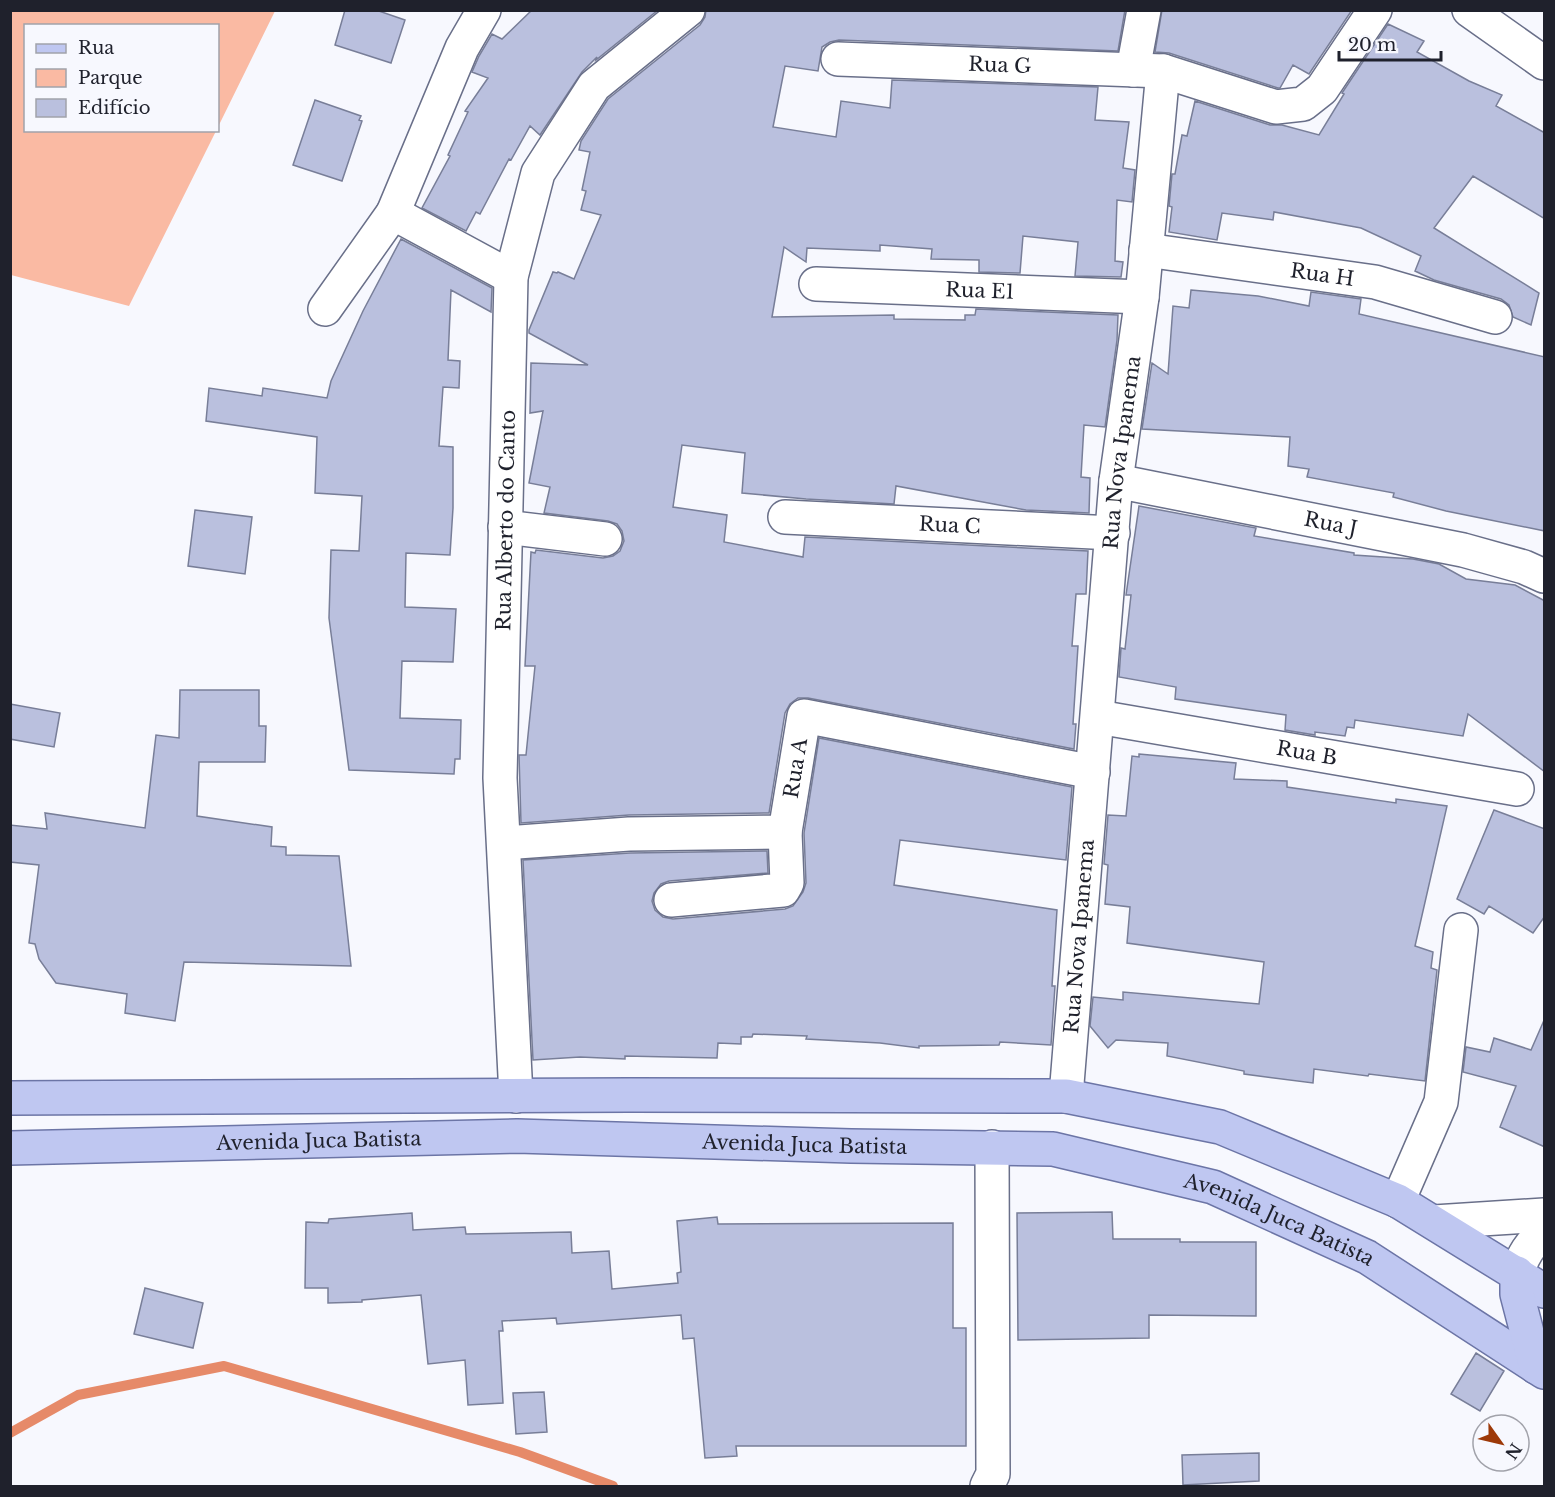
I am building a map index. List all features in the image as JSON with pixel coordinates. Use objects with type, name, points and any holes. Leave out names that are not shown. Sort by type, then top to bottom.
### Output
[{"type":"main road","points":[[10,1098],[1066,1096],[1220,1127],[1398,1201],[1545,1291]]},
{"type":"main road","name":"Avenida Juca Batista","points":[[10,1148],[517,1136],[851,1146],[1053,1149],[1213,1187],[1367,1257],[1540,1369]]},
{"type":"main road","points":[[1517,1273],[1517,1294],[1540,1369]]},
{"type":"street","points":[[325,309],[393,213],[462,48],[484,10]]},
{"type":"street","name":"Rua Alberto do Canto","points":[[516,1096],[500,778],[511,277],[538,173],[594,86],[688,10]]},
{"type":"street","name":"Rua Nova Ipanema","points":[[1066,1096],[1116,481],[1142,297],[1146,250],[1148,70],[1144,10]]},
{"type":"street","points":[[1148,70],[1276,107],[1303,104],[1322,88],[1375,10]]},
{"type":"street","points":[[1470,10],[1545,63]]},
{"type":"street","name":"Rua G","points":[[838,59],[1148,70]]},
{"type":"street","points":[[393,213],[511,277]]},
{"type":"street","name":"Rua H","points":[[1146,250],[1375,282],[1495,317]]},
{"type":"street","name":"Rua E1","points":[[816,284],[1142,297]]},
{"type":"street","name":"Rua J","points":[[1116,481],[1463,550],[1524,567],[1545,576]]},
{"type":"street","name":"Rua C","points":[[785,517],[1113,533]]},
{"type":"street","points":[[505,527],[605,539]]},
{"type":"street","name":"Rua A","points":[[671,900],[783,890],[787,883],[785,832],[804,716],[1093,772]]},
{"type":"street","name":"Rua B","points":[[1098,717],[1516,789]]},
{"type":"street","points":[[504,843],[629,834],[785,832]]},
{"type":"street","points":[[1398,1201],[1442,1102],[1461,930]]},
{"type":"street","points":[[991,1482],[992,1147]]},
{"type":"street","points":[[1434,1222],[1543,1216],[1532,1242],[1522,1257],[1517,1273]]},
{"type":"green space","points":[[10,11],[275,11],[219,125],[219,24],[24,24],[24,132],[216,132],[129,306],[11,275]]},
{"type":"building","points":[[345,10],[376,10],[405,20],[391,63],[335,45]]},
{"type":"building","points":[[532,10],[658,10],[596,60],[597,57],[582,72],[540,135],[530,126],[511,160],[509,159],[480,214],[476,212],[466,231],[422,208],[450,156],[448,155],[468,112],[465,111],[488,78],[472,72],[479,56],[492,34],[502,39]]},
{"type":"building","points":[[706,10],[1125,10],[1118,51],[839,40],[830,42],[822,47],[818,71],[785,66],[773,127],[836,137],[841,101],[890,108],[892,80],[1098,87],[1095,120],[1129,122],[1123,168],[1135,170],[1132,202],[1117,200],[1115,261],[1123,262],[1121,277],[1075,276],[1078,242],[1023,236],[1020,273],[979,272],[979,260],[931,259],[932,249],[880,245],[880,251],[807,248],[806,262],[784,247],[772,317],[894,315],[894,319],[965,320],[965,315],[975,315],[976,309],[1118,315],[1117,340],[1105,427],[1084,425],[1081,477],[1090,478],[1089,513],[1026,510],[896,486],[894,504],[742,493],[745,453],[682,445],[673,507],[727,515],[724,542],[803,557],[805,537],[1088,551],[1086,594],[1076,594],[1072,646],[1078,646],[1073,724],[1076,724],[1074,749],[808,698],[798,698],[790,704],[785,713],[769,813],[629,815],[521,823],[519,755],[526,755],[535,666],[525,666],[531,552],[535,553],[536,550],[603,558],[613,556],[620,551],[624,541],[622,531],[617,524],[544,513],[550,487],[529,483],[543,411],[530,413],[531,363],[588,365],[529,333],[529,330],[553,272],[574,279],[601,215],[581,210],[586,191],[582,190],[590,152],[579,150],[581,141],[608,99],[700,25]]},
{"type":"building","points":[[1162,10],[1352,10],[1309,74],[1293,65],[1278,88],[1169,53],[1155,52]]},
{"type":"building","points":[[1388,24],[1424,41],[1417,52],[1469,81],[1502,95],[1496,106],[1545,133],[1545,219],[1473,176],[1434,228],[1539,293],[1531,325],[1513,317],[1509,305],[1501,299],[1434,280],[1415,271],[1421,256],[1361,228],[1274,212],[1273,220],[1222,213],[1217,240],[1169,232],[1172,174],[1175,174],[1182,135],[1187,136],[1195,101],[1270,125],[1282,125],[1319,135],[1344,94],[1342,93]]},
{"type":"building","points":[[315,100],[361,116],[359,120],[362,121],[342,181],[293,165]]},
{"type":"building","points":[[401,239],[492,288],[491,312],[451,290],[448,360],[460,361],[459,388],[443,387],[439,446],[453,447],[450,555],[406,553],[405,607],[456,609],[453,662],[402,661],[400,718],[461,720],[460,759],[455,759],[454,774],[349,770],[329,618],[331,550],[359,551],[362,496],[315,493],[317,437],[206,421],[209,388],[262,396],[263,388],[327,398],[331,381],[363,311]]},
{"type":"building","points":[[1191,290],[1258,296],[1309,306],[1311,292],[1361,299],[1359,314],[1545,357],[1545,531],[1446,511],[1393,497],[1394,493],[1307,477],[1309,469],[1288,466],[1290,437],[1142,429],[1152,363],[1168,374],[1173,306],[1189,308]]},
{"type":"building","points":[[1139,506],[1256,528],[1254,536],[1354,553],[1354,555],[1413,559],[1439,564],[1466,579],[1515,585],[1545,601],[1545,772],[1468,714],[1463,736],[1355,720],[1354,728],[1347,727],[1345,736],[1315,732],[1315,735],[1285,730],[1286,715],[1175,699],[1176,687],[1119,677],[1121,648],[1125,649],[1131,595],[1126,595]]},
{"type":"building","points":[[195,510],[252,517],[245,574],[188,566]]},
{"type":"building","points":[[180,690],[259,690],[259,726],[266,726],[265,762],[199,762],[197,816],[272,827],[271,846],[286,847],[286,855],[339,856],[351,966],[184,962],[175,1021],[125,1013],[127,994],[56,983],[39,959],[35,944],[29,943],[39,865],[10,862],[10,825],[47,829],[45,813],[145,828],[156,735],[179,738]]},
{"type":"building","points":[[10,704],[60,713],[54,747],[10,739]]},
{"type":"building","points":[[819,738],[1072,787],[1066,860],[900,840],[894,885],[1057,910],[1051,1045],[1000,1042],[999,1045],[919,1046],[919,1048],[880,1043],[806,1039],[807,1036],[753,1034],[752,1037],[741,1037],[741,1044],[718,1043],[717,1058],[625,1056],[625,1059],[580,1057],[533,1060],[523,860],[630,853],[767,851],[768,873],[669,881],[661,884],[654,893],[652,901],[655,910],[663,917],[673,919],[785,909],[793,906],[803,892],[806,883],[804,833]]},
{"type":"building","points":[[1139,754],[1236,763],[1234,779],[1287,781],[1287,787],[1396,803],[1396,799],[1447,806],[1415,946],[1433,952],[1431,968],[1437,970],[1425,1081],[1314,1069],[1313,1083],[1244,1074],[1244,1071],[1167,1056],[1168,1043],[1116,1040],[1108,1048],[1090,1026],[1093,997],[1123,1000],[1123,992],[1259,1004],[1264,962],[1127,943],[1130,907],[1105,904],[1108,865],[1104,864],[1108,815],[1126,816],[1132,756],[1139,757]]},
{"type":"building","points":[[1494,810],[1545,829],[1545,916],[1533,933],[1489,906],[1484,914],[1457,899]]},
{"type":"building","points":[[1545,1018],[1545,1147],[1500,1127],[1516,1086],[1463,1072],[1466,1047],[1490,1052],[1494,1038],[1531,1050]]},
{"type":"building","points":[[1112,1212],[1113,1239],[1256,1242],[1256,1316],[1149,1315],[1149,1338],[1018,1340],[1017,1213]]},
{"type":"building","points":[[412,1213],[413,1230],[465,1227],[466,1234],[571,1232],[572,1253],[609,1251],[612,1289],[678,1283],[677,1273],[681,1272],[677,1221],[717,1217],[718,1224],[953,1223],[953,1328],[966,1328],[966,1446],[736,1446],[737,1456],[705,1458],[694,1338],[683,1339],[681,1315],[557,1324],[556,1318],[502,1321],[503,1331],[499,1331],[503,1403],[468,1405],[465,1360],[428,1364],[421,1295],[362,1300],[362,1302],[328,1303],[328,1288],[305,1288],[306,1222],[328,1223],[329,1219]]},
{"type":"building","points":[[145,1288],[203,1303],[193,1348],[134,1334]]},
{"type":"building","points":[[1476,1353],[1504,1371],[1480,1411],[1451,1394]]},
{"type":"building","points":[[544,1392],[547,1432],[516,1434],[513,1393]]},
{"type":"building","points":[[1259,1453],[1259,1481],[1183,1485],[1182,1455]]},
{"type":"waterway","points":[[10,1433],[78,1395],[224,1366],[520,1452],[613,1486]]}]
